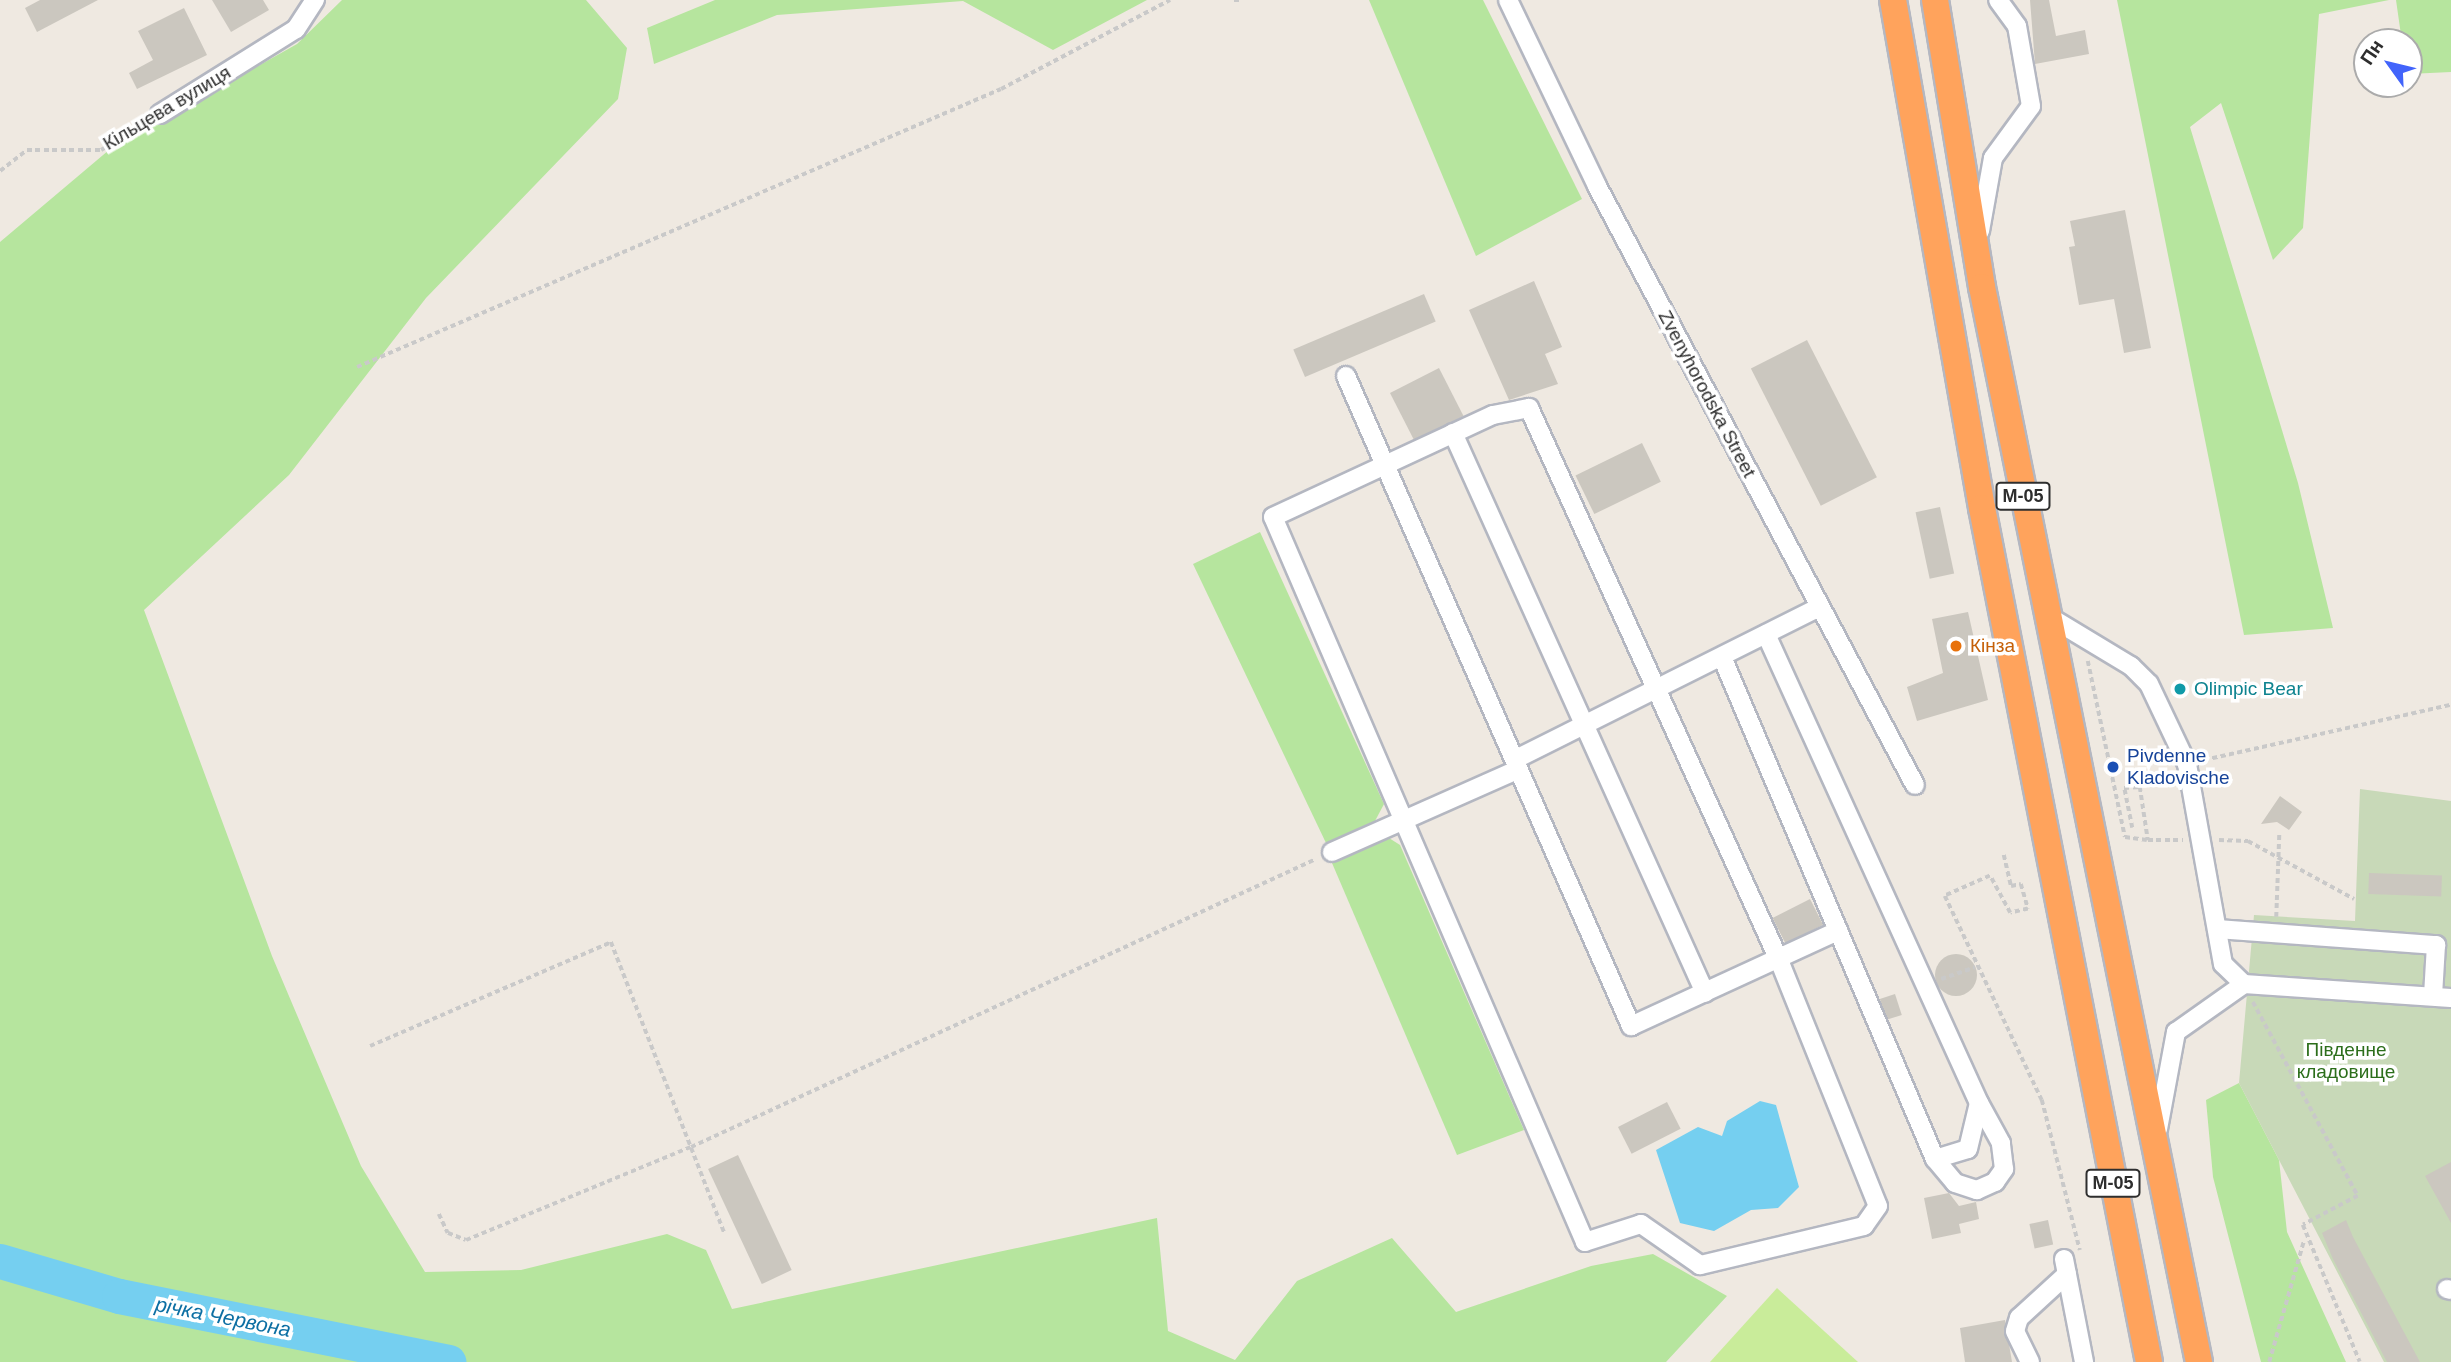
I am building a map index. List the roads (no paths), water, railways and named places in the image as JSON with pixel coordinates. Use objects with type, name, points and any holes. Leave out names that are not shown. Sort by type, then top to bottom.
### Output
[{"type":"highway","name":"М-05","points":[[1893,0],[1982,508],[2149,1362]]},
{"type":"highway","name":"М-05","points":[[1935,0],[1977,255],[2199,1362]]},
{"type":"street","name":"Кільцева вулиця","points":[[160,114],[296,29],[315,0]]},
{"type":"street","name":"Zvenyhorodska Street","points":[[1508,0],[1597,186],[1915,785]]},
{"type":"street","points":[[1977,255],[1993,158],[2031,106],[2017,26],[1998,0]]},
{"type":"street","points":[[1346,376],[1631,1026],[1838,931]]},
{"type":"street","points":[[1529,408],[1779,960],[1878,1206],[1864,1226],[1700,1265],[1642,1224],[1585,1242],[1406,819],[1273,517],[1453,433],[1493,415],[1529,408]]},
{"type":"street","points":[[1453,433],[1705,993]]},
{"type":"street","points":[[1332,852],[1515,765],[1584,725],[1820,607]]},
{"type":"street","points":[[2048,616],[2082,635],[2149,684],[2188,764],[2224,964],[2244,984]]},
{"type":"street","points":[[1721,657],[1935,1159],[1955,1183],[1977,1190],[1995,1182],[2004,1169],[2001,1143],[1979,1103],[1766,635]]},
{"type":"street","points":[[2155,1147],[2176,1032],[2244,984],[2442,997],[2436,945],[2217,929]]},
{"type":"street","points":[[1935,1159],[1968,1149],[1979,1103]]},
{"type":"street","points":[[2030,1362],[2015,1331],[2019,1318],[2071,1263],[2084,1362]]},
{"type":"water","points":[[1760,1101],[1776,1105],[1799,1187],[1778,1208],[1751,1210],[1714,1231],[1680,1223],[1656,1150],[1698,1127],[1722,1136],[1727,1121]]},
{"type":"waterway","name":"річка Червона","points":[[0,1261],[119,1296],[448,1362]]},
{"type":"place","name":"Кінза","points":[[1956,646]]},
{"type":"place","name":"Olimpic Bear","points":[[2180,689]]},
{"type":"place","name":"Pivdenne Kladovische","points":[[2113,767]]},
{"type":"park label","name":"Південне кладовище","points":[[2346,1061]]}]
